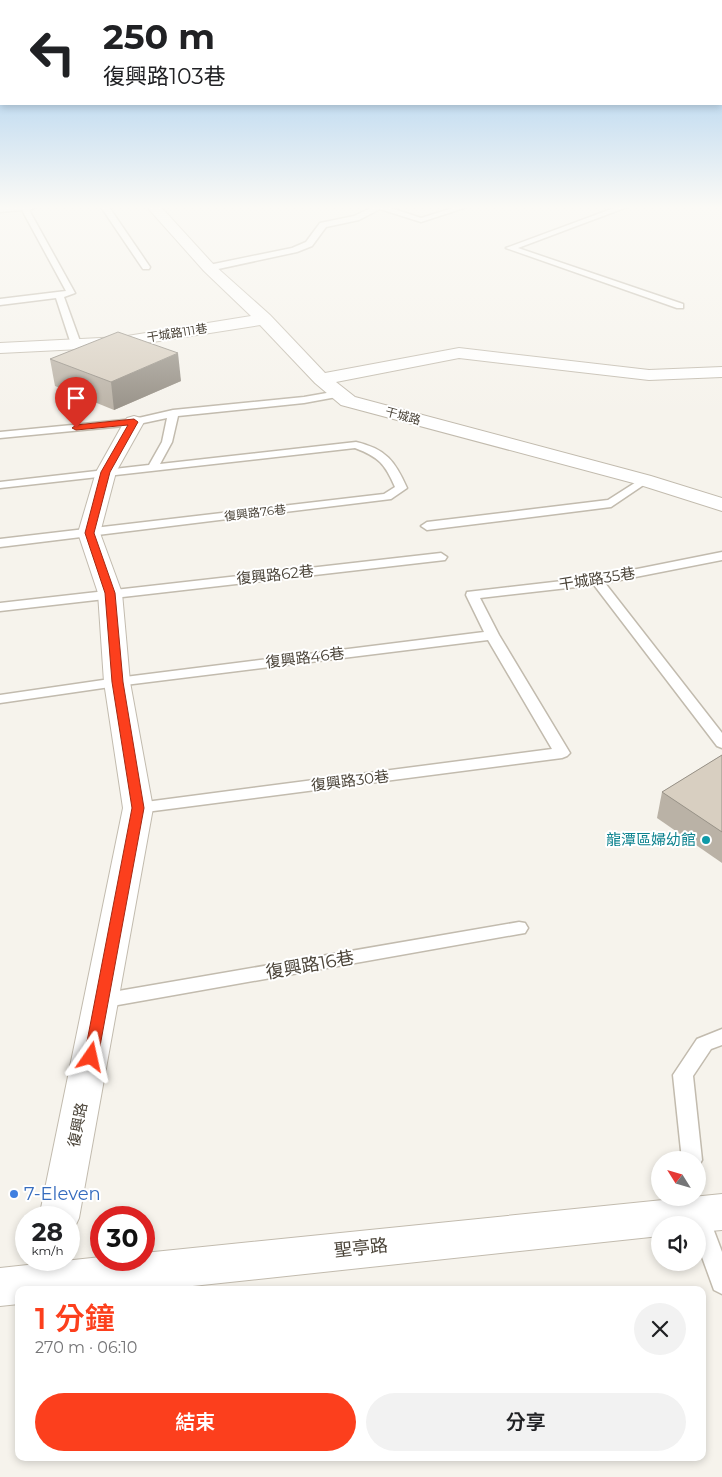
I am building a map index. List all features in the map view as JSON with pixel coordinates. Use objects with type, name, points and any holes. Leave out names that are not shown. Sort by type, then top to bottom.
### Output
[{"type":"street","name":"干城路","points":[[218,276],[264,319],[321,379],[348,401],[644,480],[722,505]]},
{"type":"street","name":"干城路111巷","points":[[0,348],[121,342],[264,319]]},
{"type":"street","points":[[321,379],[459,354],[649,375],[722,372]]},
{"type":"street","points":[[90,533],[106,472],[134,422]]},
{"type":"street","name":"復興路","points":[[61,1206],[138,808],[117,682],[110,593],[90,533]]},
{"type":"street","name":"聖亭路","points":[[80,1268],[705,1207]]},
{"type":"street","name":"聖亭路","points":[[0,1286],[45,1271]]},
{"type":"lane","points":[[0,302],[71,293],[62,276]]},
{"type":"lane","points":[[592,276],[680,306]]},
{"type":"lane","points":[[59,295],[76,344]]},
{"type":"lane","points":[[0,435],[134,422],[173,413],[304,400],[338,394]]},
{"type":"lane","points":[[0,484],[153,467],[166,442],[173,413]]},
{"type":"lane","name":"復興路76巷","points":[[90,533],[387,497],[400,488],[394,472],[382,454],[356,445],[153,467]]},
{"type":"lane","points":[[427,526],[611,503],[644,480]]},
{"type":"lane","points":[[0,543],[90,533]]},
{"type":"lane","name":"復興路62巷","points":[[0,607],[440,557]]},
{"type":"lane","points":[[717,557],[722,569]]},
{"type":"lane","name":"干城路35巷","points":[[492,634],[472,595],[597,581],[717,557]]},
{"type":"lane","points":[[597,581],[722,743]]},
{"type":"lane","name":"復興路46巷","points":[[0,699],[117,682],[492,634]]},
{"type":"lane","name":"復興路30巷","points":[[138,808],[562,753],[492,634]]},
{"type":"lane","name":"復興路16巷","points":[[102,1001],[518,928]]},
{"type":"lane","points":[[691,1151],[682,1075],[704,1044],[722,1037]]},
{"type":"lane","points":[[705,1207],[722,1283]]},
{"type":"building","points":[[118,332],[178,353],[111,382],[50,359]]},
{"type":"building","points":[[722,755],[722,832],[662,792]]},
{"type":"place","name":"龍潭區婦幼館","points":[[706,840]]},
{"type":"place","name":"7-Eleven","points":[[14,1194]]},
{"type":"route","points":[[76,428],[134,422],[106,472],[90,533],[110,593],[117,682],[138,808],[91,1057]]}]
